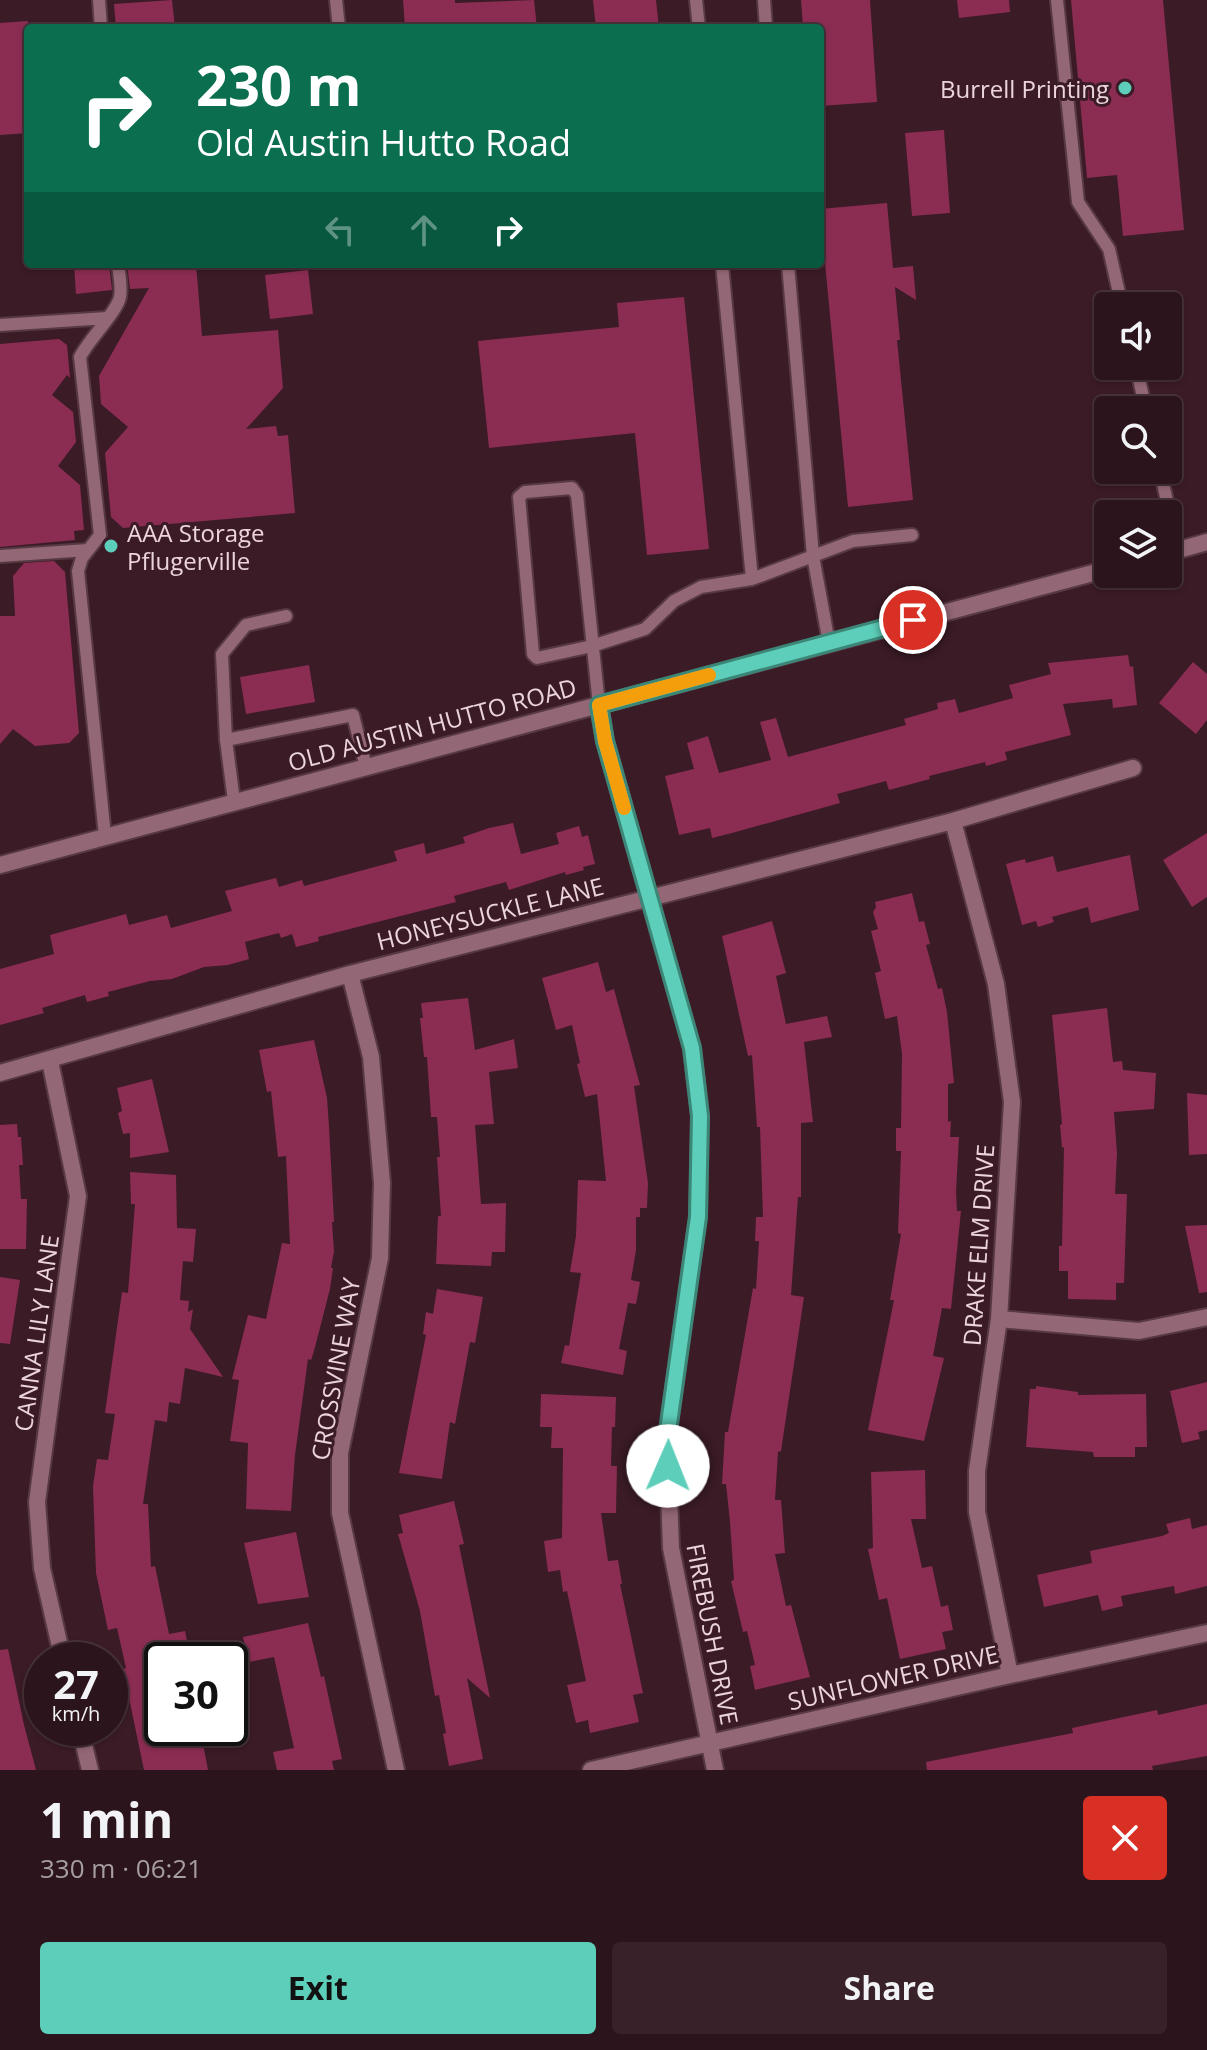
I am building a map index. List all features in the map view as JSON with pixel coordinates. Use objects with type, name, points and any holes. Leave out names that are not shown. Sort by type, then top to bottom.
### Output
[{"type":"street","points":[[1182,549],[1207,542]]},
{"type":"street","name":"OLD AUSTIN HUTTO ROAD","points":[[0,865],[1094,573]]},
{"type":"street","name":"FIREBUSH DRIVE","points":[[599,705],[605,741],[692,1048],[700,1116],[698,1217],[667,1438],[671,1548],[715,1770]]},
{"type":"street","name":"HONEYSUCKLE LANE","points":[[0,1073],[350,974],[953,821],[1133,768]]},
{"type":"street","name":"DRAKE ELM DRIVE","points":[[953,821],[996,984],[1012,1102],[999,1319],[977,1471],[977,1512],[1010,1675]]},
{"type":"street","name":"CROSSVINE WAY","points":[[350,974],[371,1057],[382,1183],[380,1258],[340,1453],[340,1513],[396,1770]]},
{"type":"street","name":"CANNA LILY LANE","points":[[50,1061],[78,1196],[37,1502],[42,1568],[59,1642]]},
{"type":"street","points":[[999,1319],[1139,1331],[1207,1317]]},
{"type":"street","name":"SUNFLOWER DRIVE","points":[[591,1770],[1207,1633]]},
{"type":"street","points":[[84,1746],[90,1770]]},
{"type":"lane","points":[[99,0],[101,24]]},
{"type":"lane","points":[[336,0],[339,24]]},
{"type":"lane","points":[[696,0],[699,24]]},
{"type":"lane","points":[[764,0],[766,24]]},
{"type":"lane","points":[[1057,0],[1078,202],[1109,249],[1119,292]]},
{"type":"lane","points":[[105,836],[78,571],[88,550],[100,535],[80,357],[120,296],[118,268]]},
{"type":"lane","points":[[722,268],[752,579]]},
{"type":"lane","points":[[788,268],[813,556],[829,643]]},
{"type":"lane","points":[[0,325],[107,318]]},
{"type":"lane","points":[[599,705],[592,646],[577,495],[572,488],[525,492],[519,497],[533,654],[537,658],[592,646],[645,629],[674,601],[701,587],[752,579],[853,541],[912,535]]},
{"type":"lane","points":[[0,556],[88,550]]},
{"type":"lane","points":[[234,801],[226,740],[222,654],[246,625],[286,616]]},
{"type":"lane","points":[[226,740],[353,715],[366,767]]},
{"type":"building","points":[[172,0],[175,24],[116,24],[114,4]]},
{"type":"building","points":[[403,0],[455,0],[455,3],[534,0],[537,24],[405,24]]},
{"type":"building","points":[[593,0],[656,0],[659,24],[596,24]]},
{"type":"building","points":[[801,0],[870,0],[877,102],[824,106],[824,24],[803,24]]},
{"type":"building","points":[[957,0],[1009,0],[1010,12],[959,18]]},
{"type":"building","name":"Burrell Printing","points":[[1071,0],[1163,0],[1184,230],[1123,236],[1117,175],[1087,178]]},
{"type":"building","points":[[28,21],[24,24],[24,133],[0,135],[0,23]]},
{"type":"building","points":[[944,130],[950,213],[912,216],[905,133]]},
{"type":"building","points":[[887,203],[893,268],[913,266],[916,300],[895,287],[900,340],[897,340],[913,500],[848,507],[824,252],[824,209]]},
{"type":"building","points":[[74,268],[109,268],[112,290],[76,294]]},
{"type":"building","points":[[127,268],[196,268],[202,336],[278,330],[283,388],[246,429],[276,426],[278,436],[288,435],[295,513],[123,528],[111,517],[105,453],[128,427],[101,404],[99,376],[149,288],[130,289]]},
{"type":"building","points":[[308,270],[313,314],[270,319],[265,275]]},
{"type":"building","points":[[684,297],[709,549],[647,555],[635,433],[489,448],[478,341],[619,327],[617,303]]},
{"type":"building","points":[[59,339],[67,345],[70,378],[67,375],[52,395],[73,412],[76,442],[58,466],[80,485],[84,530],[74,531],[75,540],[0,547],[0,344]]},
{"type":"building","points":[[54,561],[65,572],[79,733],[69,743],[35,746],[13,729],[0,744],[0,616],[15,616],[13,576],[24,563]]},
{"type":"building","points":[[1128,655],[1130,667],[1133,666],[1137,705],[1113,708],[1112,699],[1063,704],[1071,735],[1005,752],[1007,760],[986,766],[985,762],[889,790],[886,781],[837,794],[840,803],[732,833],[712,838],[710,828],[679,835],[665,776],[694,769],[687,743],[708,736],[719,773],[771,760],[760,722],[776,718],[788,757],[906,725],[904,719],[938,709],[937,703],[955,699],[959,713],[1013,698],[1009,685],[1051,674],[1048,663]]},
{"type":"building","points":[[1193,662],[1207,674],[1207,720],[1196,734],[1159,703]]},
{"type":"building","points":[[309,665],[315,702],[246,714],[240,677]]},
{"type":"building","points":[[513,823],[521,854],[559,844],[556,833],[579,826],[582,837],[588,835],[595,864],[583,867],[584,870],[566,875],[565,872],[509,890],[506,882],[454,896],[456,902],[318,937],[319,941],[296,947],[292,934],[281,938],[279,933],[245,942],[249,959],[204,967],[172,979],[150,981],[108,992],[109,996],[87,1002],[85,995],[42,1008],[44,1013],[0,1025],[0,969],[54,954],[50,935],[126,914],[129,925],[167,915],[171,928],[232,911],[225,891],[276,878],[279,887],[302,880],[304,886],[397,861],[394,851],[424,843],[426,854],[465,843],[463,837]]},
{"type":"building","points":[[1207,833],[1207,897],[1192,907],[1163,860]]},
{"type":"building","points":[[1130,855],[1139,910],[1091,923],[1088,907],[1052,917],[1054,922],[1038,927],[1036,921],[1022,925],[1006,864],[1053,856],[1057,872]]},
{"type":"building","points":[[912,893],[919,922],[924,921],[930,944],[926,945],[938,989],[942,988],[947,1012],[954,1083],[948,1084],[948,1122],[951,1121],[950,1137],[959,1137],[956,1192],[957,1211],[961,1211],[951,1309],[942,1308],[933,1356],[944,1358],[924,1441],[868,1430],[894,1300],[890,1300],[901,1234],[898,1233],[901,1151],[896,1151],[896,1128],[901,1128],[902,1054],[897,1016],[885,1019],[875,973],[881,971],[871,931],[878,929],[873,912],[875,902]]},
{"type":"building","points":[[772,921],[786,973],[776,976],[786,1024],[827,1016],[832,1037],[804,1042],[813,1122],[801,1123],[801,1197],[798,1197],[791,1295],[804,1297],[781,1451],[778,1452],[775,1500],[781,1500],[785,1553],[775,1554],[786,1606],[791,1605],[810,1677],[755,1690],[750,1666],[755,1665],[747,1631],[743,1632],[731,1581],[734,1580],[730,1522],[726,1484],[722,1484],[725,1432],[728,1432],[753,1288],[756,1289],[759,1241],[755,1241],[756,1217],[763,1217],[760,1127],[757,1127],[752,1055],[748,1056],[722,936]]},
{"type":"building","points":[[598,962],[606,992],[614,989],[640,1085],[634,1086],[648,1183],[647,1208],[640,1208],[640,1217],[636,1217],[636,1250],[631,1280],[640,1282],[636,1304],[628,1303],[619,1349],[627,1351],[623,1375],[561,1363],[565,1345],[569,1346],[581,1273],[570,1272],[576,1236],[578,1180],[606,1181],[597,1094],[585,1097],[572,1025],[556,1030],[542,978]]},
{"type":"building","points":[[468,998],[475,1050],[514,1039],[518,1068],[489,1072],[494,1124],[475,1125],[481,1204],[506,1203],[505,1252],[492,1252],[491,1266],[436,1264],[438,1216],[441,1216],[437,1157],[440,1157],[437,1117],[431,1117],[421,1003]]},
{"type":"building","points":[[1107,1008],[1113,1062],[1122,1061],[1123,1070],[1156,1073],[1154,1109],[1114,1112],[1117,1153],[1115,1194],[1127,1194],[1124,1283],[1116,1283],[1116,1300],[1068,1299],[1068,1271],[1059,1271],[1064,1147],[1052,1015]]},
{"type":"building","points":[[314,1040],[327,1098],[329,1126],[334,1222],[330,1289],[314,1351],[311,1360],[308,1359],[291,1511],[246,1509],[248,1443],[230,1441],[239,1380],[232,1379],[248,1315],[266,1319],[282,1243],[290,1244],[286,1156],[278,1157],[271,1091],[267,1092],[259,1050]]},
{"type":"building","points":[[152,1079],[169,1152],[130,1158],[130,1133],[123,1134],[117,1088]]},
{"type":"building","points":[[1187,1093],[1207,1095],[1207,1154],[1189,1155]]},
{"type":"building","points":[[17,1124],[23,1165],[19,1165],[21,1199],[27,1199],[26,1249],[0,1249],[0,1125]]},
{"type":"building","points":[[130,1172],[176,1175],[177,1228],[196,1229],[193,1262],[183,1261],[180,1300],[189,1301],[188,1312],[193,1309],[190,1329],[223,1377],[185,1368],[180,1404],[169,1402],[167,1422],[155,1420],[143,1504],[148,1504],[151,1567],[155,1566],[169,1634],[185,1631],[187,1642],[144,1642],[144,1746],[203,1746],[208,1770],[144,1770],[128,1693],[128,1642],[120,1642],[117,1628],[108,1630],[96,1573],[93,1486],[97,1459],[108,1460],[115,1414],[105,1413],[122,1292],[128,1293],[135,1204],[131,1204]]},
{"type":"building","points":[[1207,1225],[1207,1292],[1199,1293],[1185,1226]]},
{"type":"building","points":[[0,1277],[20,1280],[10,1344],[0,1343]]},
{"type":"building","points":[[437,1289],[483,1297],[475,1343],[470,1342],[455,1424],[450,1422],[442,1479],[399,1473],[426,1335],[423,1334],[426,1312],[433,1314]]},
{"type":"building","points":[[1207,1382],[1207,1430],[1198,1432],[1200,1439],[1182,1443],[1170,1391]]},
{"type":"building","points":[[1036,1386],[1078,1392],[1078,1395],[1146,1394],[1147,1447],[1135,1447],[1135,1457],[1094,1457],[1093,1452],[1026,1447],[1030,1389],[1036,1389]]},
{"type":"building","points":[[541,1394],[616,1397],[611,1466],[617,1466],[616,1513],[601,1513],[608,1561],[618,1560],[620,1584],[643,1693],[633,1695],[639,1722],[590,1733],[588,1720],[576,1723],[567,1685],[586,1681],[567,1591],[563,1592],[560,1570],[548,1572],[544,1541],[562,1538],[563,1448],[551,1448],[552,1427],[540,1427]]},
{"type":"building","points":[[925,1470],[926,1519],[911,1519],[922,1568],[932,1566],[941,1607],[948,1605],[953,1630],[942,1632],[946,1649],[900,1659],[887,1598],[879,1600],[868,1549],[873,1548],[871,1472]]},
{"type":"building","points":[[454,1501],[464,1544],[459,1545],[490,1698],[467,1678],[483,1759],[449,1766],[439,1695],[435,1696],[420,1611],[398,1534],[403,1533],[399,1515]]},
{"type":"building","points":[[1190,1518],[1192,1529],[1207,1525],[1207,1586],[1175,1594],[1174,1586],[1121,1596],[1123,1606],[1102,1611],[1098,1595],[1044,1607],[1037,1575],[1092,1563],[1090,1551],[1162,1536],[1169,1533],[1166,1524]]},
{"type":"building","points":[[296,1532],[309,1597],[258,1604],[244,1543]]},
{"type":"building","points":[[308,1623],[321,1677],[324,1676],[342,1759],[332,1761],[334,1770],[277,1770],[273,1752],[294,1748],[274,1657],[249,1662],[248,1642],[244,1642],[243,1637]]},
{"type":"building","points":[[8,1649],[24,1725],[24,1746],[30,1746],[36,1770],[0,1770],[0,1650]]},
{"type":"building","points":[[1207,1704],[1207,1756],[1152,1766],[1153,1770],[927,1770],[926,1762],[1073,1733],[1072,1728],[1157,1710],[1158,1715]]},
{"type":"slow traffic","points":[[624,808],[605,741],[599,705],[709,675]]},
{"type":"place","name":"Burrell Printing","points":[[1125,88]]},
{"type":"place","name":"AAA Storage Pflugerville","points":[[111,546]]},
{"type":"route","points":[[668,1466],[667,1438],[698,1217],[700,1116],[692,1048],[605,741],[599,705],[913,620]]}]
